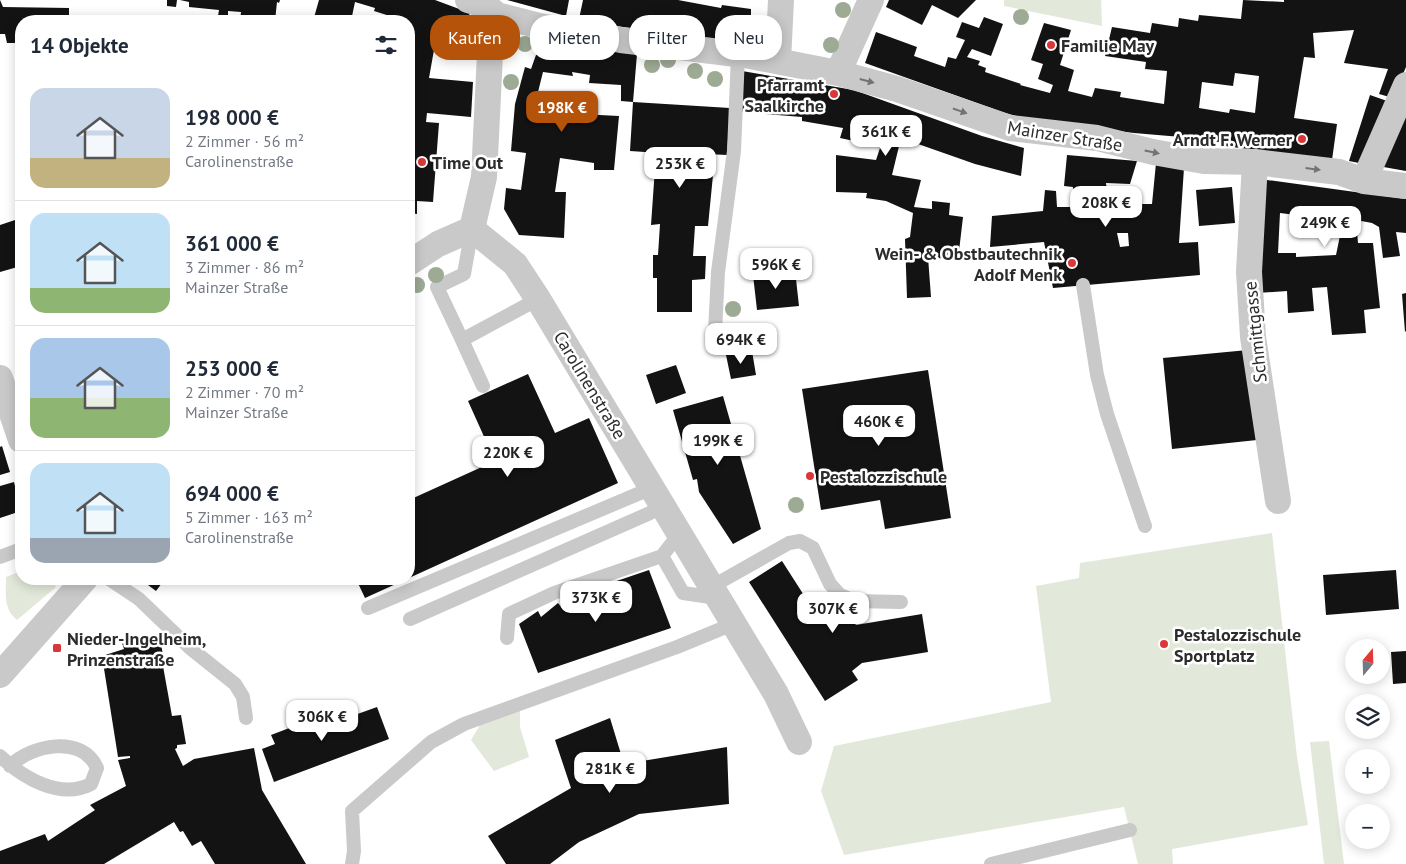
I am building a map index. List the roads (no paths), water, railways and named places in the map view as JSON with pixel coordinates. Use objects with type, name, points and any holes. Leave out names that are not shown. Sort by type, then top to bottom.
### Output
[{"type":"street","points":[[780,15],[781,0]]},
{"type":"street","points":[[838,72],[871,0]]},
{"type":"street","points":[[415,259],[438,244],[472,229],[484,177],[490,54],[484,5]]},
{"type":"street","name":"Mainzer Straße","points":[[484,5],[540,26],[715,51]]},
{"type":"street","name":"Mainzer Straße","points":[[778,60],[838,72],[897,89],[1010,128],[1097,138],[1153,152],[1204,161],[1255,162],[1339,172],[1364,180],[1406,186]]},
{"type":"street","points":[[1364,180],[1406,85]]},
{"type":"street","name":"Schmittgasse","points":[[1255,162],[1248,272],[1253,336],[1278,501]]},
{"type":"street","name":"Carolinenstraße","points":[[472,229],[515,264],[538,298],[776,694],[799,742]]},
{"type":"street","points":[[0,378],[13,433]]},
{"type":"street","points":[[0,675],[80,585]]},
{"type":"lane","points":[[715,332],[718,272],[734,151],[738,60]]},
{"type":"lane","points":[[472,229],[464,274],[437,287],[483,386]]},
{"type":"lane","points":[[1083,285],[1097,375],[1107,414],[1145,526]]},
{"type":"lane","points":[[462,340],[538,298]]},
{"type":"lane","points":[[368,608],[657,497]]},
{"type":"lane","points":[[410,619],[642,517],[657,497]]},
{"type":"lane","points":[[507,638],[509,614],[554,594],[662,556],[679,534]]},
{"type":"lane","points":[[662,556],[683,593],[714,592],[789,543],[800,541],[813,548],[830,584],[840,595],[854,601],[901,602]]},
{"type":"lane","points":[[0,557],[15,551]]},
{"type":"lane","points":[[118,585],[139,600],[190,648],[235,684],[243,697],[246,718]]},
{"type":"lane","points":[[352,864],[354,851],[352,811],[431,742],[464,724],[678,647],[733,624]]},
{"type":"lane","points":[[0,756],[10,766],[47,787],[63,790],[82,788],[91,784],[97,768],[93,759],[85,752],[66,746],[34,750],[20,756],[10,766]]},
{"type":"lane","points":[[991,864],[1130,830]]},
{"type":"place","name":"Familie May","points":[[1051,45]]},
{"type":"place","name":"Pfarramt Saalkirche","points":[[834,94]]},
{"type":"place","name":"Arndt F. Werner","points":[[1302,139]]},
{"type":"place","name":"Time Out","points":[[422,162]]},
{"type":"place","name":"Wein- & Obstbautechnik Adolf Menk","points":[[1072,263]]},
{"type":"place","name":"Pestalozzischule","points":[[810,476]]},
{"type":"place","name":"Pestalozzischule Sportplatz","points":[[1164,644]]},
{"type":"place","name":"Nieder-Ingelheim, Prinzenstraße","points":[[57,648]]}]
